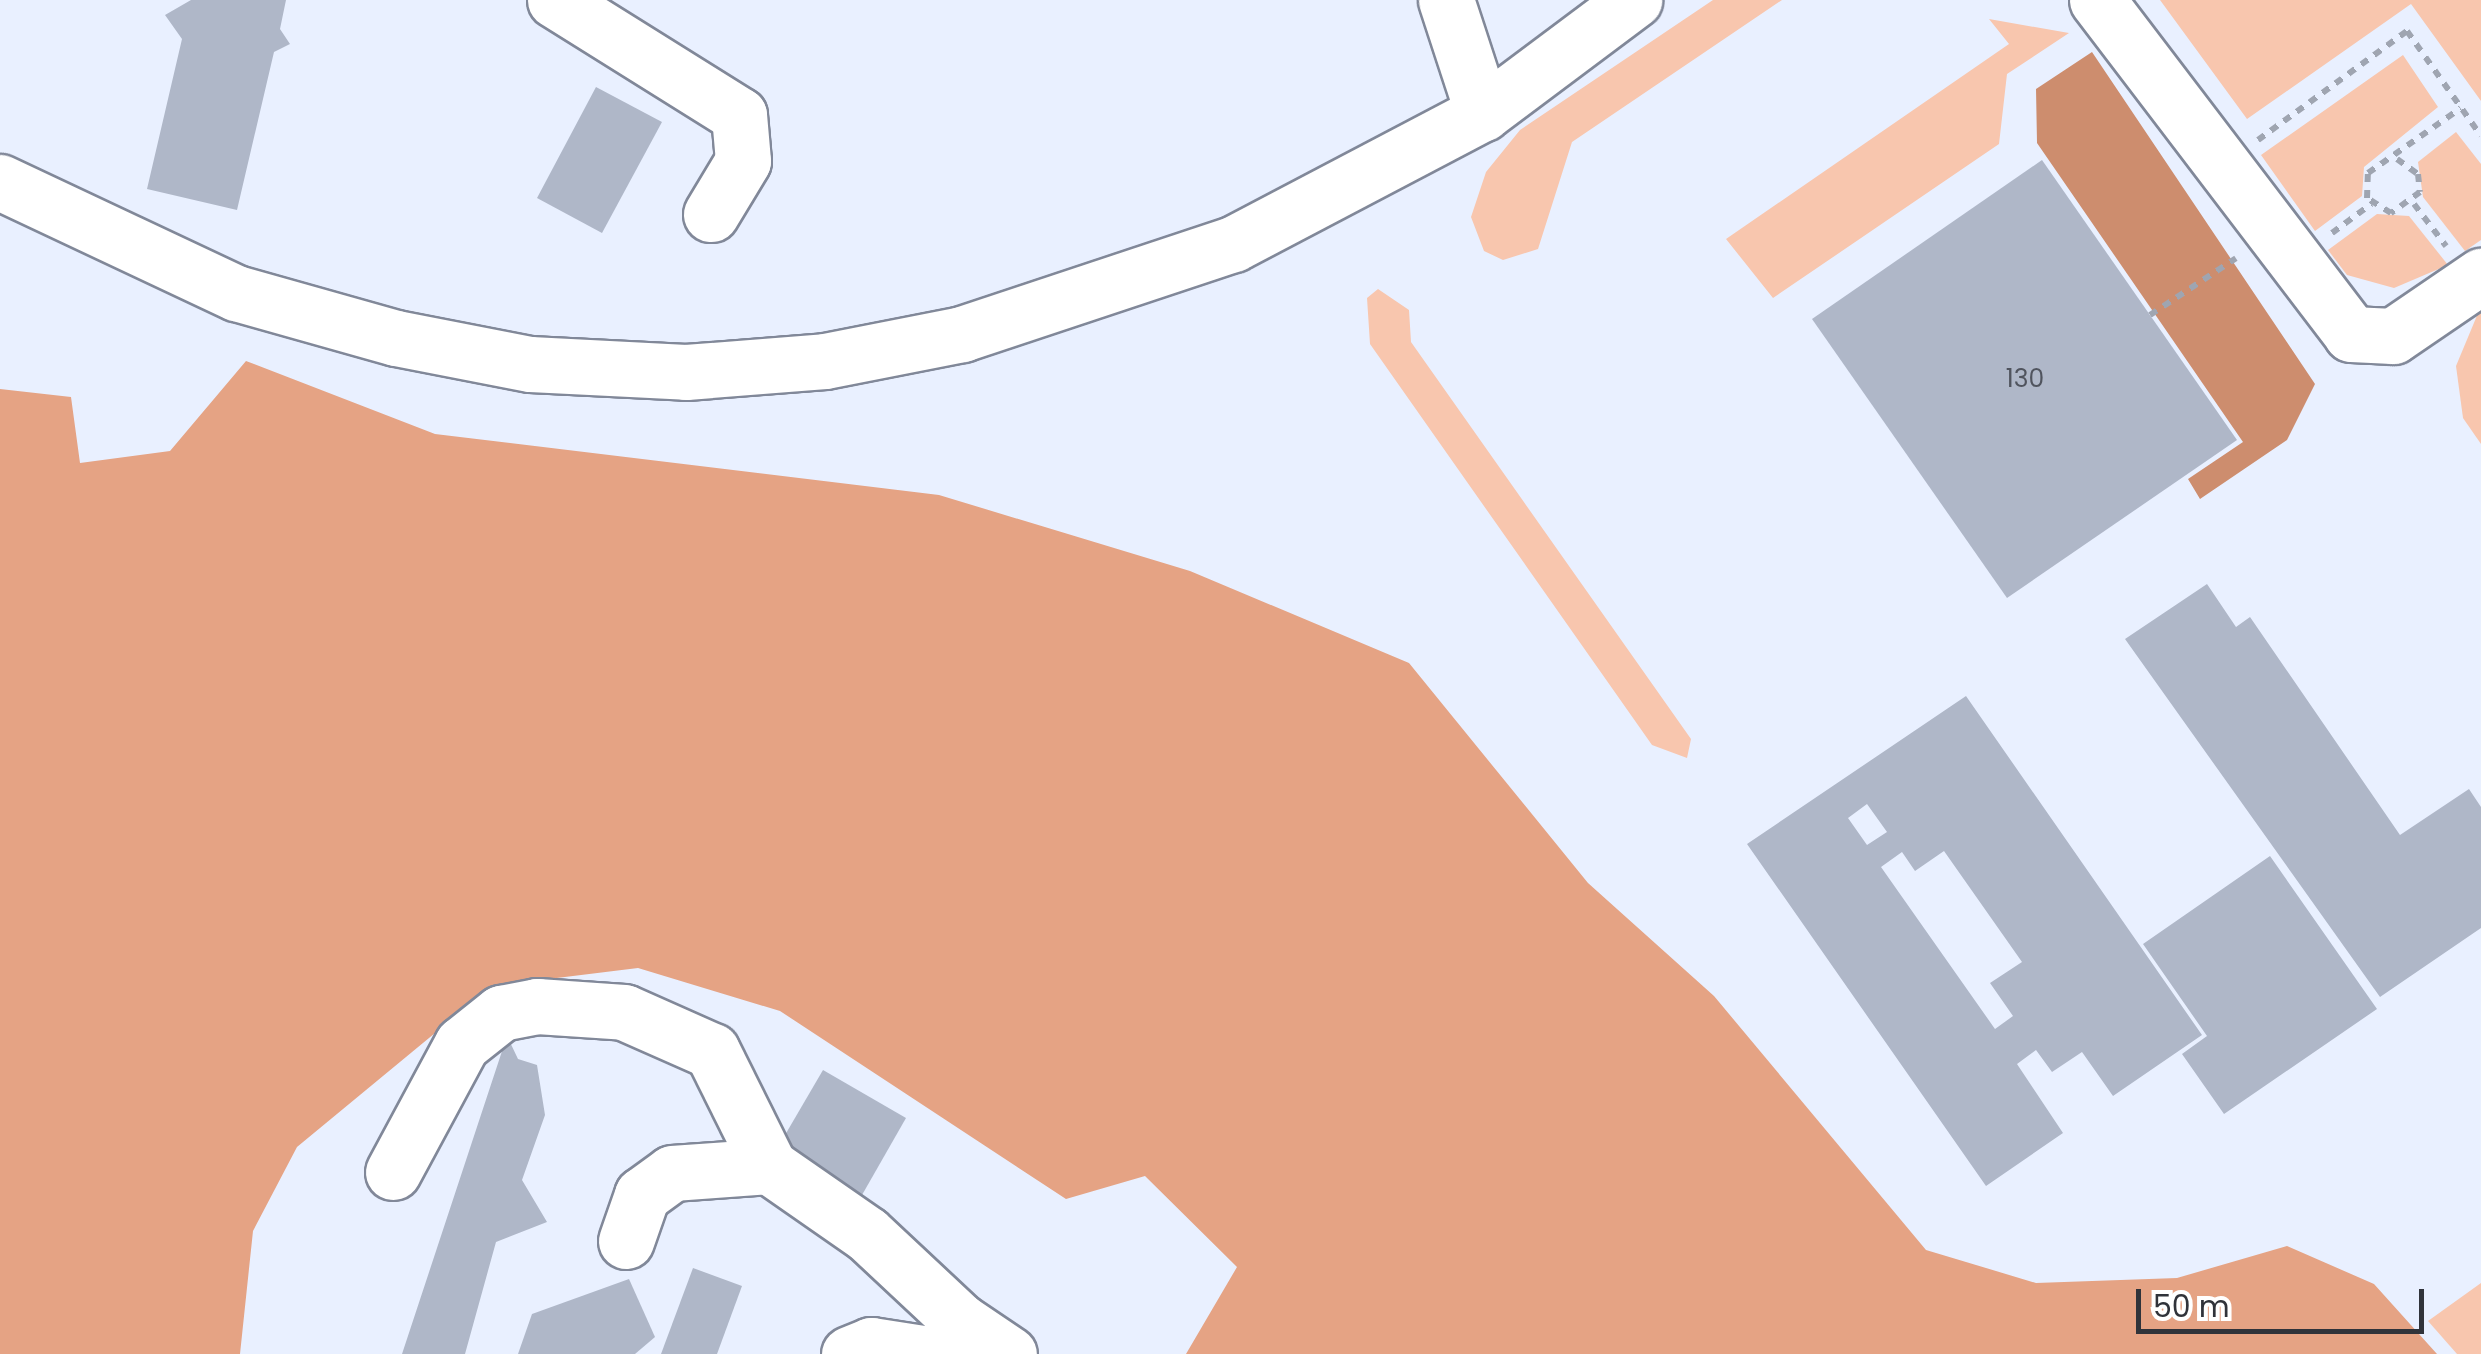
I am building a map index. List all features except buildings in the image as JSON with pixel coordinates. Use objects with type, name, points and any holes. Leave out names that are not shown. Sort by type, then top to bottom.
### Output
[{"type":"main road","points":[[555,0],[739,116],[744,160],[711,214]]},
{"type":"main road","points":[[1446,0],[1483,113]]},
{"type":"main road","points":[[0,182],[236,293],[378,333],[530,364],[686,372],[825,361],[1100,294],[1233,244],[1483,113],[1634,0]]},
{"type":"main road","points":[[2097,0],[2228,162],[2340,324],[2363,340],[2392,336],[2481,276]]},
{"type":"main road","points":[[393,1172],[462,1044],[501,1013],[537,1006],[624,1012],[712,1051],[769,1166],[867,1234],[943,1343]]},
{"type":"main road","points":[[626,1241],[642,1195],[672,1173],[769,1166]]},
{"type":"main road","points":[[849,1354],[871,1344],[943,1343],[1008,1354]]},
{"type":"path","points":[[2228,162],[2408,31],[2481,136]]},
{"type":"path","points":[[2397,159],[2418,174],[2420,192],[2392,214],[2371,204],[2365,181],[2380,161],[2397,159],[2461,108]]},
{"type":"path","points":[[2150,315],[2241,255]]},
{"type":"shaded area","points":[[1713,0],[1782,0],[1572,142],[1538,249],[1503,260],[1484,251],[1471,217],[1486,172],[1520,130]]},
{"type":"shaded area","points":[[2160,0],[2481,0],[2481,101],[2411,4],[2247,119]]},
{"type":"shaded area","points":[[1989,19],[2069,33],[2007,74],[1999,144],[1773,298],[1726,239],[2009,44]]},
{"type":"shaded area","points":[[2092,52],[2315,384],[2287,440],[2200,499],[2188,479],[2243,442],[2037,143],[2036,89]]},
{"type":"shaded area","points":[[2403,55],[2438,107],[2364,167],[2362,196],[2315,231],[2261,155]]},
{"type":"shaded area","points":[[2456,132],[2481,164],[2481,240],[2465,251],[2423,197],[2418,162]]},
{"type":"shaded area","points":[[2377,214],[2409,216],[2448,265],[2394,288],[2347,275],[2328,250]]},
{"type":"shaded area","points":[[1378,289],[1409,310],[1411,342],[1691,739],[1687,758],[1652,745],[1370,344],[1367,298]]},
{"type":"shaded area","points":[[2481,306],[2481,444],[2463,418],[2456,366]]},
{"type":"shaded area","points":[[246,361],[435,434],[939,495],[1190,571],[1409,663],[1588,883],[1714,996],[1926,1250],[2036,1283],[2177,1278],[2287,1246],[2374,1284],[2437,1354],[1186,1354],[1237,1267],[1145,1176],[1066,1199],[780,1011],[638,968],[492,986],[297,1147],[253,1231],[240,1354],[0,1354],[0,389],[71,397],[80,463],[170,451]]},
{"type":"shaded area","points":[[2481,1283],[2481,1354],[2457,1354],[2428,1321]]}]
